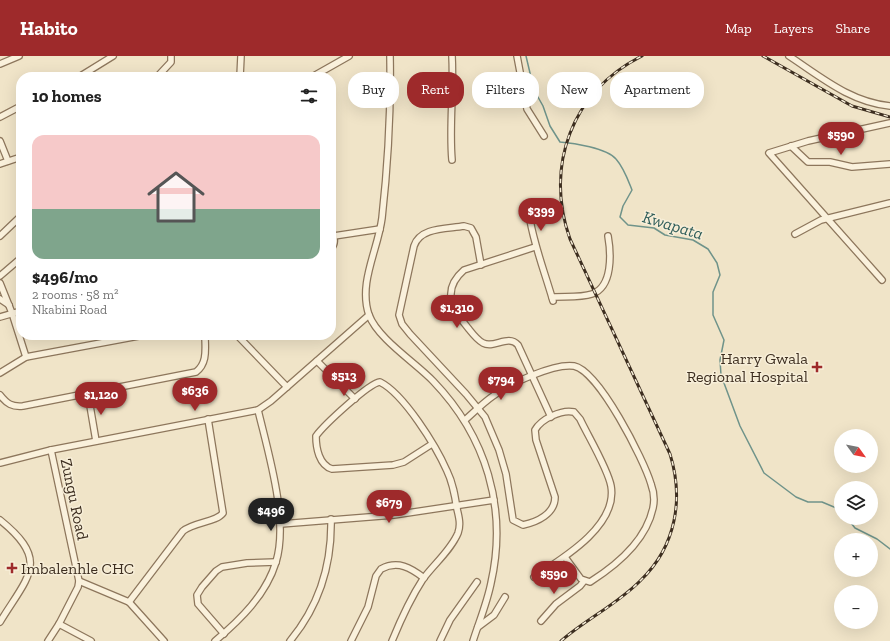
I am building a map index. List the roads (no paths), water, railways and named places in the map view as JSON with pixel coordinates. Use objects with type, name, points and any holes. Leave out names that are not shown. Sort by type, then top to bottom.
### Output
[{"type":"street","points":[[0,64],[19,56]]},
{"type":"street","points":[[87,72],[113,56]]},
{"type":"street","points":[[162,72],[171,62],[171,56]]},
{"type":"street","points":[[239,72],[241,56]]},
{"type":"street","points":[[321,72],[349,56]]},
{"type":"street","points":[[390,56],[391,96],[386,174],[380,229],[366,286],[369,316],[374,324],[402,354],[432,380],[465,420],[481,450],[489,475],[494,500],[497,538],[496,558],[491,584],[473,641]]},
{"type":"street","points":[[452,56],[454,85],[450,141],[452,160]]},
{"type":"street","points":[[517,56],[527,109],[544,136]]},
{"type":"street","points":[[789,56],[797,58],[830,84],[855,97],[890,106]]},
{"type":"street","points":[[0,117],[16,109]]},
{"type":"street","points":[[882,280],[769,154],[791,146],[846,131],[890,123]]},
{"type":"street","points":[[0,141],[8,161]]},
{"type":"street","points":[[791,146],[808,162],[830,162],[852,167],[890,164]]},
{"type":"street","points":[[0,164],[16,159]]},
{"type":"street","points":[[795,234],[828,218],[890,203]]},
{"type":"street","points":[[530,220],[535,247],[545,272],[552,299],[591,294],[601,288],[607,276],[609,266],[610,245],[608,236]]},
{"type":"street","points":[[0,236],[16,221]]},
{"type":"street","points":[[482,265],[476,237],[471,228],[464,226],[422,234],[416,240],[414,246],[399,315],[402,324],[410,334],[485,417],[499,450],[506,474],[512,517],[516,522],[523,525],[540,518],[550,511],[555,501],[535,433],[537,427],[551,417],[567,411],[577,414],[611,486],[611,500],[604,517],[594,531],[565,557],[534,577]]},
{"type":"street","points":[[336,236],[380,229]]},
{"type":"street","points":[[535,247],[464,270],[456,278],[450,300],[453,310],[473,334],[484,344],[508,341],[516,343],[551,417]]},
{"type":"street","points":[[0,276],[16,262]]},
{"type":"street","points":[[0,283],[16,326]]},
{"type":"street","points":[[0,299],[9,305]]},
{"type":"street","points":[[0,317],[16,312]]},
{"type":"street","points":[[0,463],[51,450],[208,419],[249,413],[258,410],[271,401],[369,316]]},
{"type":"street","points":[[21,340],[26,357]]},
{"type":"street","points":[[0,373],[26,357],[117,340]]},
{"type":"street","points":[[0,395],[9,405],[15,407],[196,372],[202,368],[205,359],[205,340]]},
{"type":"street","points":[[242,340],[287,387]]},
{"type":"street","points":[[317,361],[355,399]]},
{"type":"street","points":[[465,420],[499,391],[532,376],[558,367],[566,366],[580,368],[588,374],[618,417],[640,457],[652,486],[654,496],[653,508],[650,520],[636,543],[623,559],[590,582],[584,581],[565,557]]},
{"type":"street","points":[[392,641],[409,602],[424,578],[458,534],[459,520],[448,472],[432,444],[411,412],[392,390],[380,382],[374,384],[355,399],[325,425],[316,436],[321,460],[326,467],[339,469],[393,465],[404,462],[432,444]]},
{"type":"street","points":[[88,394],[96,441]]},
{"type":"street","points":[[216,641],[253,604],[264,588],[276,562],[281,524],[258,410]]},
{"type":"street","points":[[129,602],[183,531],[192,525],[219,517],[224,512],[208,419]]},
{"type":"street","name":"Zungu Road","points":[[51,450],[79,580]]},
{"type":"street","points":[[281,524],[394,515],[494,500]]},
{"type":"street","points":[[290,641],[304,622],[323,583],[330,551],[331,519]]},
{"type":"street","points":[[0,520],[22,539],[30,555],[31,562],[28,576],[0,622]]},
{"type":"street","points":[[224,634],[198,604],[197,595],[202,587],[216,571],[222,567],[247,563],[276,562]]},
{"type":"street","points":[[351,641],[368,607],[376,576],[381,568],[396,564],[404,565],[424,578]]},
{"type":"street","points":[[48,641],[59,624],[78,586],[79,580],[129,602],[164,641]]},
{"type":"street","points":[[541,621],[553,607],[580,586],[584,581]]},
{"type":"street","points":[[440,641],[450,620],[477,582]]},
{"type":"street","points":[[477,627],[494,615],[505,597]]},
{"type":"street","points":[[59,624],[91,641]]},
{"type":"waterway","name":"Kwapata","points":[[526,56],[534,90],[543,106],[550,126],[560,142],[590,147],[612,155],[626,174],[632,190],[623,206],[620,217],[628,225],[654,228],[665,235],[693,240],[708,249],[717,263],[720,275],[713,292],[713,315],[724,340],[720,360],[721,375],[740,426],[764,473],[796,497],[808,502],[822,502],[834,507]]},
{"type":"waterway","name":"Kwapata","points":[[853,525],[855,528],[877,539],[890,549]]},
{"type":"railway","points":[[561,641],[622,597],[641,580],[653,567],[662,552],[674,521],[676,488],[670,454],[570,239],[563,212],[560,185],[563,158],[570,133],[582,110],[598,89],[618,71],[642,56]]},
{"type":"railway","points":[[763,56],[852,106],[890,117]]},
{"type":"place","name":"Harry Gwala Regional Hospital","points":[[817,367]]},
{"type":"place","name":"Imbalenhle CHC","points":[[12,568]]}]
